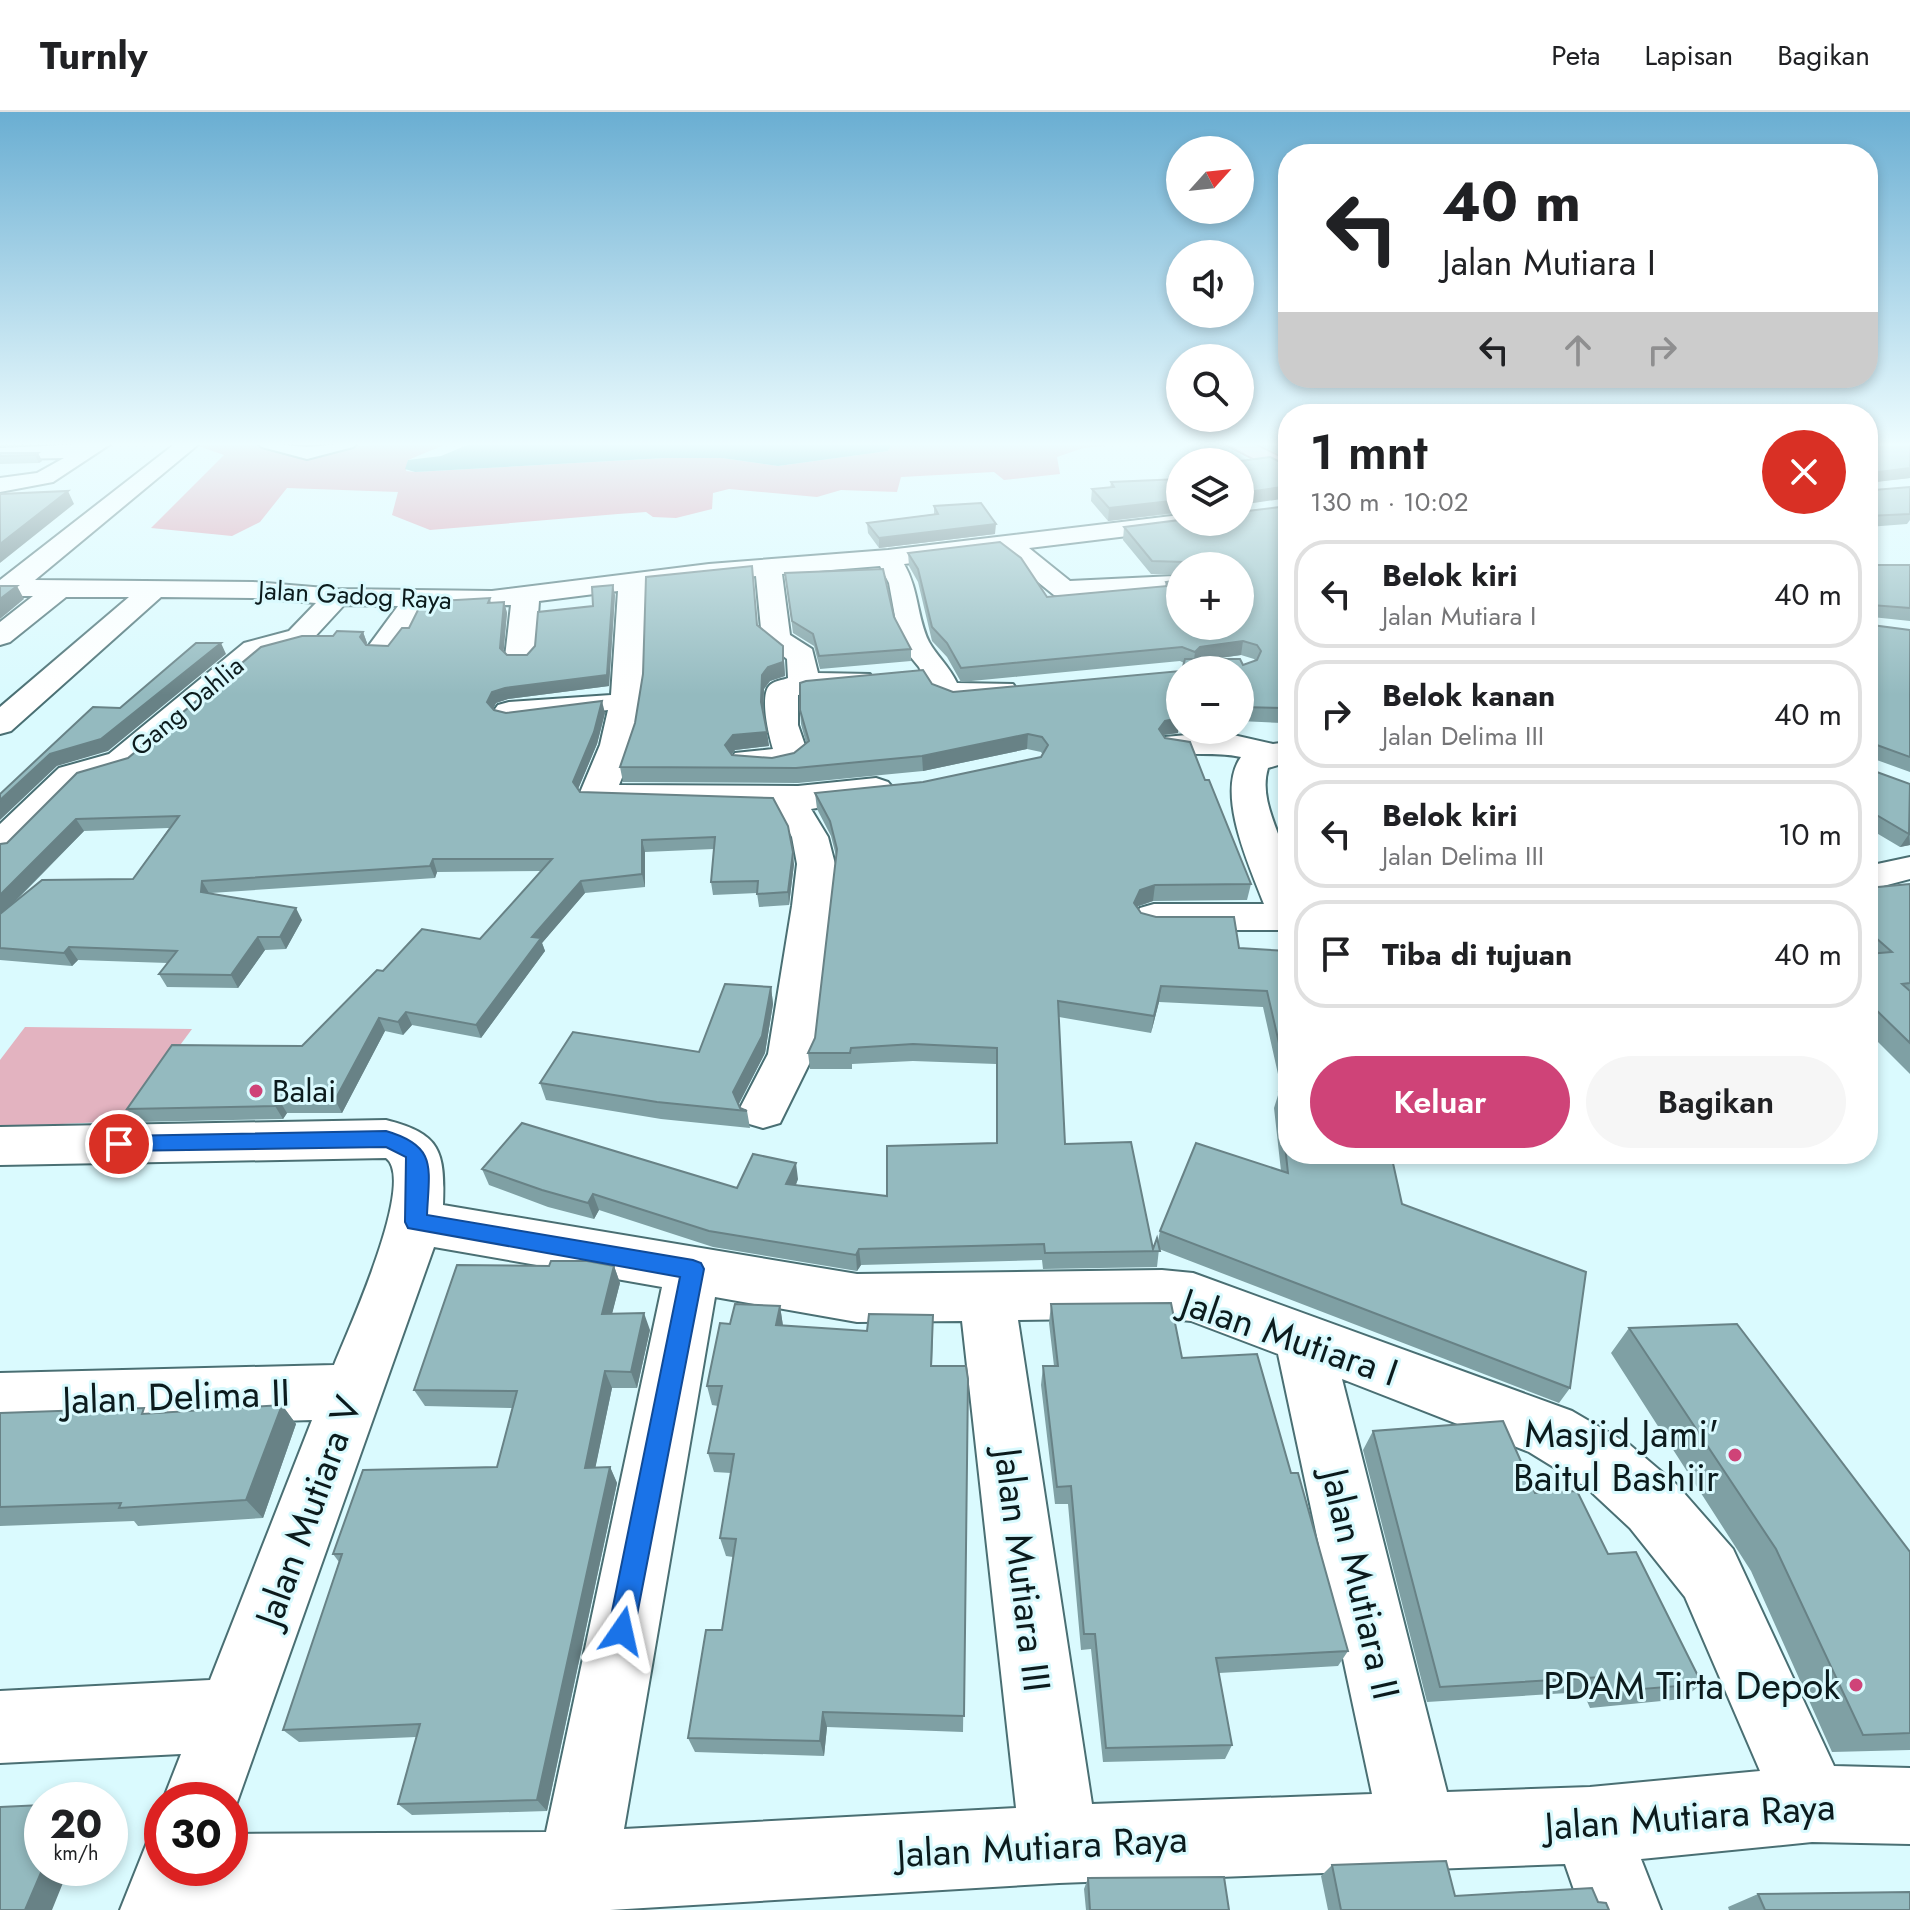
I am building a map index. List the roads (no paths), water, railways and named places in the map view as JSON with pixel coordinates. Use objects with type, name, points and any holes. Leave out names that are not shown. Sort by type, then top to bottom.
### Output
[{"type":"street","points":[[4,588],[82,527]]},
{"type":"street","name":"Jalan Gadog Raya","points":[[4,588],[156,588],[417,599],[526,596],[1145,527]]},
{"type":"street","points":[[1007,544],[1064,589],[1166,584]]},
{"type":"street","points":[[888,558],[902,583],[915,644],[943,689]]},
{"type":"street","points":[[768,567],[773,632],[781,645],[802,655],[804,683]]},
{"type":"street","points":[[631,582],[633,623],[620,738],[597,795],[798,797],[909,785]]},
{"type":"street","points":[[0,636],[60,588]]},
{"type":"street","points":[[0,724],[156,588]]},
{"type":"street","points":[[520,657],[526,596]]},
{"type":"street","name":"Gang Dahlia","points":[[0,845],[71,775],[121,761],[254,649],[299,637],[337,597]]},
{"type":"street","points":[[382,648],[417,599]]},
{"type":"street","points":[[747,760],[777,759],[791,754],[782,725],[780,694],[782,690],[804,683],[1026,689]]},
{"type":"street","points":[[509,712],[577,706],[625,697]]},
{"type":"street","points":[[1231,744],[1278,753]]},
{"type":"street","points":[[1278,754],[1256,761],[1249,770],[1248,784],[1261,847],[1278,890]]},
{"type":"street","points":[[763,1110],[791,1054],[812,906],[816,864],[810,837],[793,809],[798,797]]},
{"type":"street","points":[[1878,876],[1910,868]]},
{"type":"street","points":[[1154,917],[1278,916]]},
{"type":"street","name":"Jalan Mutiara V","points":[[0,1146],[386,1139],[402,1143],[415,1153],[419,1170],[416,1222],[208,1782]]},
{"type":"street","name":"Jalan Mutiara I","points":[[416,1222],[857,1298],[1162,1294],[1193,1297],[1550,1431],[1608,1466],[1653,1506],[1709,1573],[1812,1804]]},
{"type":"street","points":[[573,1891],[693,1269]]},
{"type":"street","name":"Jalan Mutiara III","points":[[987,1295],[1059,1844]]},
{"type":"street","name":"Jalan Mutiara II","points":[[1303,1338],[1418,1830]]},
{"type":"street","name":"Jalan Delima II","points":[[0,1401],[352,1392]]},
{"type":"street","points":[[0,1727],[233,1715]]},
{"type":"street","name":"Jalan Mutiara Raya","points":[[248,1885],[573,1891],[1059,1844],[1590,1825],[1812,1804],[1910,1806]]},
{"type":"street","points":[[1590,1825],[1621,1910]]},
{"type":"place","name":"Balai","points":[[256,1091]]},
{"type":"place","name":"Masjid Jami' Baitul Bashiir","points":[[1735,1455]]},
{"type":"place","name":"PDAM Tirta Depok","points":[[1856,1685]]}]
